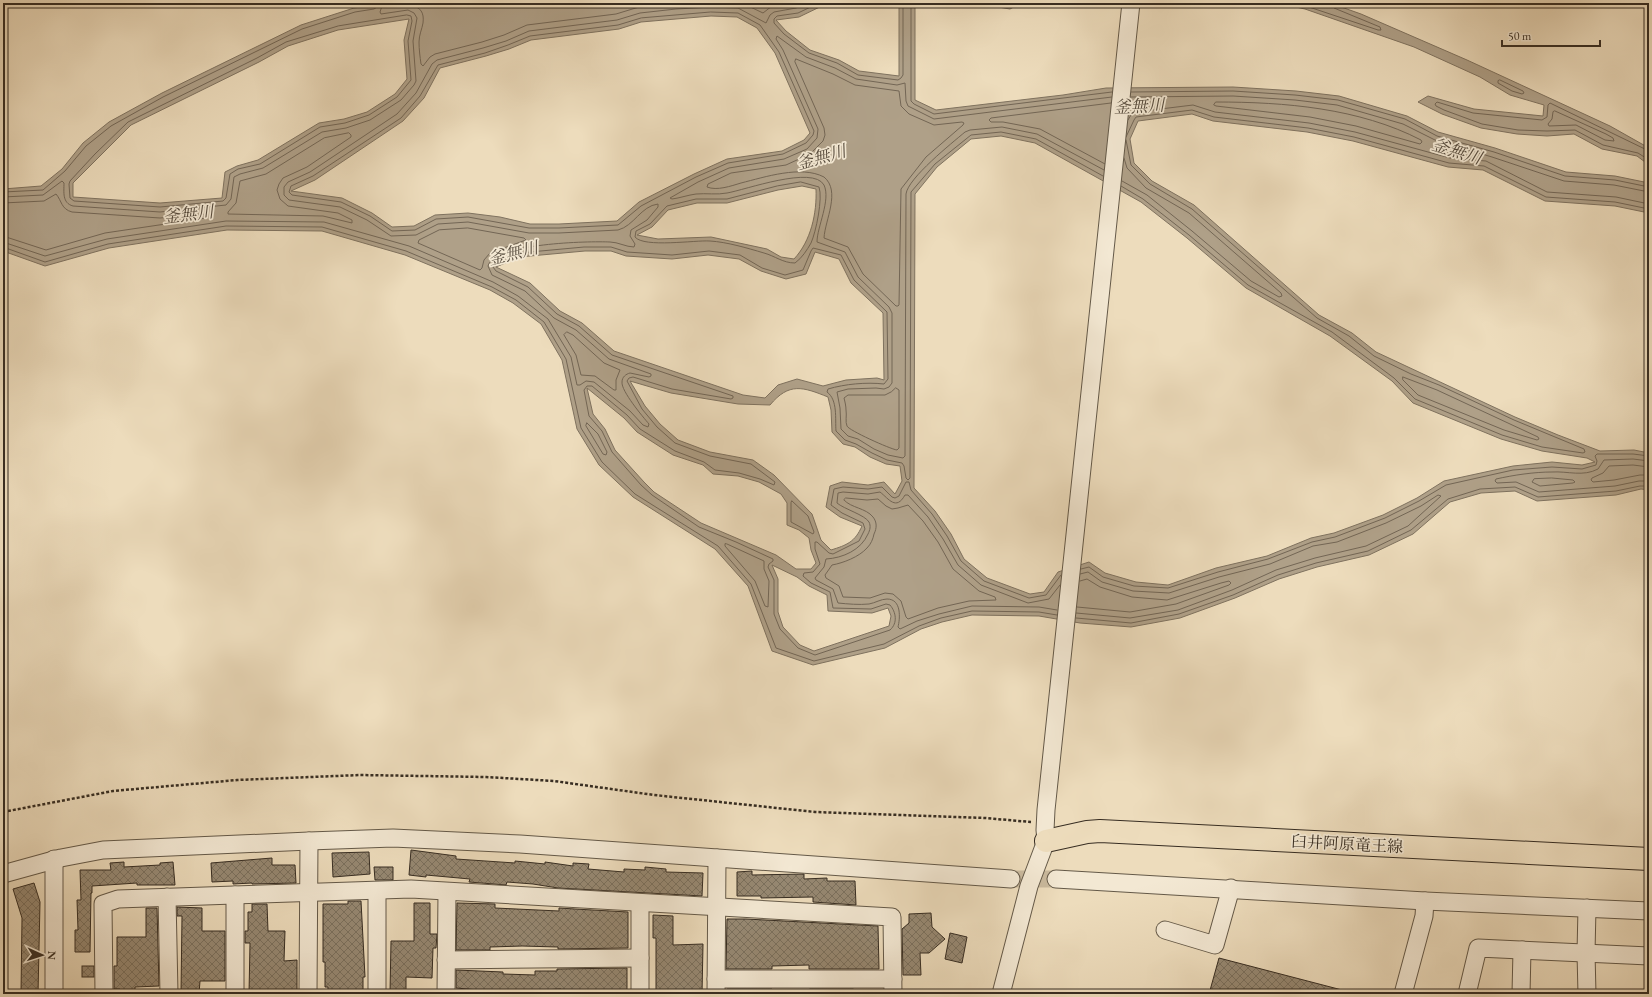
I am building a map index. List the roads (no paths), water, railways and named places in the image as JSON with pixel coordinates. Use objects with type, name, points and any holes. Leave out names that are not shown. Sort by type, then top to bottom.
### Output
[{"type":"main road","name":"臼井阿原竜王線","points":[[1046,826],[1087,832],[1100,831],[1649,859]]},
{"type":"street","points":[[1001,994],[1046,826],[1131,3]]},
{"type":"street","points":[[3,874],[54,860],[103,850],[309,841],[432,839],[1011,879]]},
{"type":"street","points":[[308,994],[309,841]]},
{"type":"street","points":[[104,994],[103,904],[118,899],[377,890],[411,890],[717,906],[892,917],[893,987],[716,987],[717,906],[717,858]]},
{"type":"street","points":[[54,860],[54,994]]},
{"type":"street","points":[[1056,879],[1231,888],[1425,901],[1649,911]]},
{"type":"street","points":[[1165,930],[1215,945],[1231,888]]},
{"type":"street","points":[[377,890],[377,994]]},
{"type":"street","points":[[446,994],[447,892]]},
{"type":"street","points":[[235,994],[236,895]]},
{"type":"street","points":[[167,897],[169,994]]},
{"type":"street","points":[[1403,994],[1424,916],[1425,901]]},
{"type":"street","points":[[640,903],[640,994]]},
{"type":"street","points":[[1587,908],[1587,994]]},
{"type":"street","points":[[1467,994],[1478,948],[1649,956]]},
{"type":"street","points":[[1521,994],[1522,950]]},
{"type":"street","points":[[446,960],[640,958]]},
{"type":"water","name":"釜無川","points":[[386,3],[828,3],[799,17],[776,20],[786,31],[810,50],[839,60],[859,71],[899,76],[899,4],[895,3],[927,3],[915,6],[915,100],[936,110],[1063,95],[1106,88],[1233,87],[1296,91],[1339,96],[1407,116],[1438,132],[1495,148],[1566,172],[1615,176],[1649,183],[1649,213],[1615,206],[1545,201],[1483,170],[1448,167],[1353,141],[1307,132],[1213,121],[1192,114],[1138,121],[1130,139],[1134,163],[1152,181],[1194,205],[1319,315],[1352,333],[1376,352],[1515,417],[1558,435],[1600,451],[1634,450],[1649,453],[1649,490],[1641,489],[1616,495],[1537,501],[1515,491],[1481,493],[1450,502],[1413,534],[1369,555],[1317,567],[1279,579],[1235,598],[1180,618],[1131,627],[1080,623],[1039,616],[972,615],[921,629],[885,648],[813,665],[772,651],[748,586],[715,549],[633,497],[599,465],[577,429],[562,360],[541,324],[513,303],[490,290],[405,255],[322,231],[227,230],[109,248],[45,266],[3,251],[3,189],[41,186],[62,169],[83,143],[109,122],[162,93],[301,25],[354,8]],"holes":[[[711,16],[737,17],[757,28],[775,53],[810,133],[804,140],[782,151],[727,159],[694,174],[639,202],[617,221],[530,224],[500,217],[468,213],[435,215],[414,226],[392,227],[372,213],[342,198],[291,191],[315,180],[403,121],[424,98],[440,68],[509,49],[531,40],[619,29],[641,22]],[[409,19],[404,40],[407,79],[395,94],[367,112],[344,119],[319,123],[258,160],[237,166],[225,172],[222,198],[160,203],[73,197],[73,183],[131,125],[259,62],[288,46],[338,30]],[[1001,136],[1035,143],[1141,202],[1187,238],[1246,288],[1330,336],[1392,381],[1413,403],[1501,439],[1542,451],[1587,458],[1595,462],[1582,465],[1552,462],[1513,466],[1444,481],[1417,498],[1383,515],[1334,533],[1311,538],[1267,556],[1216,568],[1168,585],[1136,582],[1105,573],[1089,562],[1058,572],[1044,592],[1030,594],[987,578],[964,559],[951,534],[935,511],[914,488],[915,194],[937,167],[971,139]],[[802,186],[816,189],[812,226],[805,244],[794,259],[781,257],[767,249],[711,237],[658,239],[637,235],[652,227],[668,210],[697,203],[727,203],[778,190]],[[585,251],[611,251],[626,256],[672,259],[708,255],[739,259],[761,271],[786,279],[806,274],[815,252],[839,259],[851,283],[883,313],[884,380],[877,378],[846,380],[823,386],[797,379],[778,385],[765,398],[743,395],[614,351],[582,323],[560,311],[530,283],[496,267],[519,257]],[[630,381],[671,393],[738,404],[770,405],[777,398],[790,390],[804,389],[828,397],[831,410],[832,432],[843,444],[855,447],[870,457],[886,464],[900,466],[902,481],[895,494],[884,482],[868,485],[842,482],[830,486],[826,507],[840,517],[862,526],[850,542],[831,550],[821,540],[812,514],[774,475],[753,460],[710,452],[678,440],[660,424],[645,406]],[[587,388],[624,418],[637,432],[673,455],[703,465],[713,474],[738,476],[759,482],[781,494],[787,503],[787,525],[799,530],[809,538],[811,550],[816,563],[811,569],[796,569],[776,555],[701,523],[654,492],[615,450],[605,429],[593,414]],[[772,565],[797,577],[809,586],[827,595],[828,611],[872,613],[888,608],[891,616],[889,626],[814,651],[800,645],[783,627],[778,612],[778,579]]]},
{"type":"water","points":[[975,3],[1021,3],[1010,9]]},
{"type":"water","points":[[1278,3],[1330,3],[1361,14],[1467,60],[1610,126],[1649,148],[1649,165],[1637,156],[1602,149],[1574,134],[1547,136],[1517,134],[1481,128],[1442,114],[1418,102],[1428,96],[1474,109],[1543,116],[1544,105],[1510,95],[1480,77],[1414,47],[1305,9]]},
{"type":"tunnel","points":[[1011,879],[1056,879]]}]
